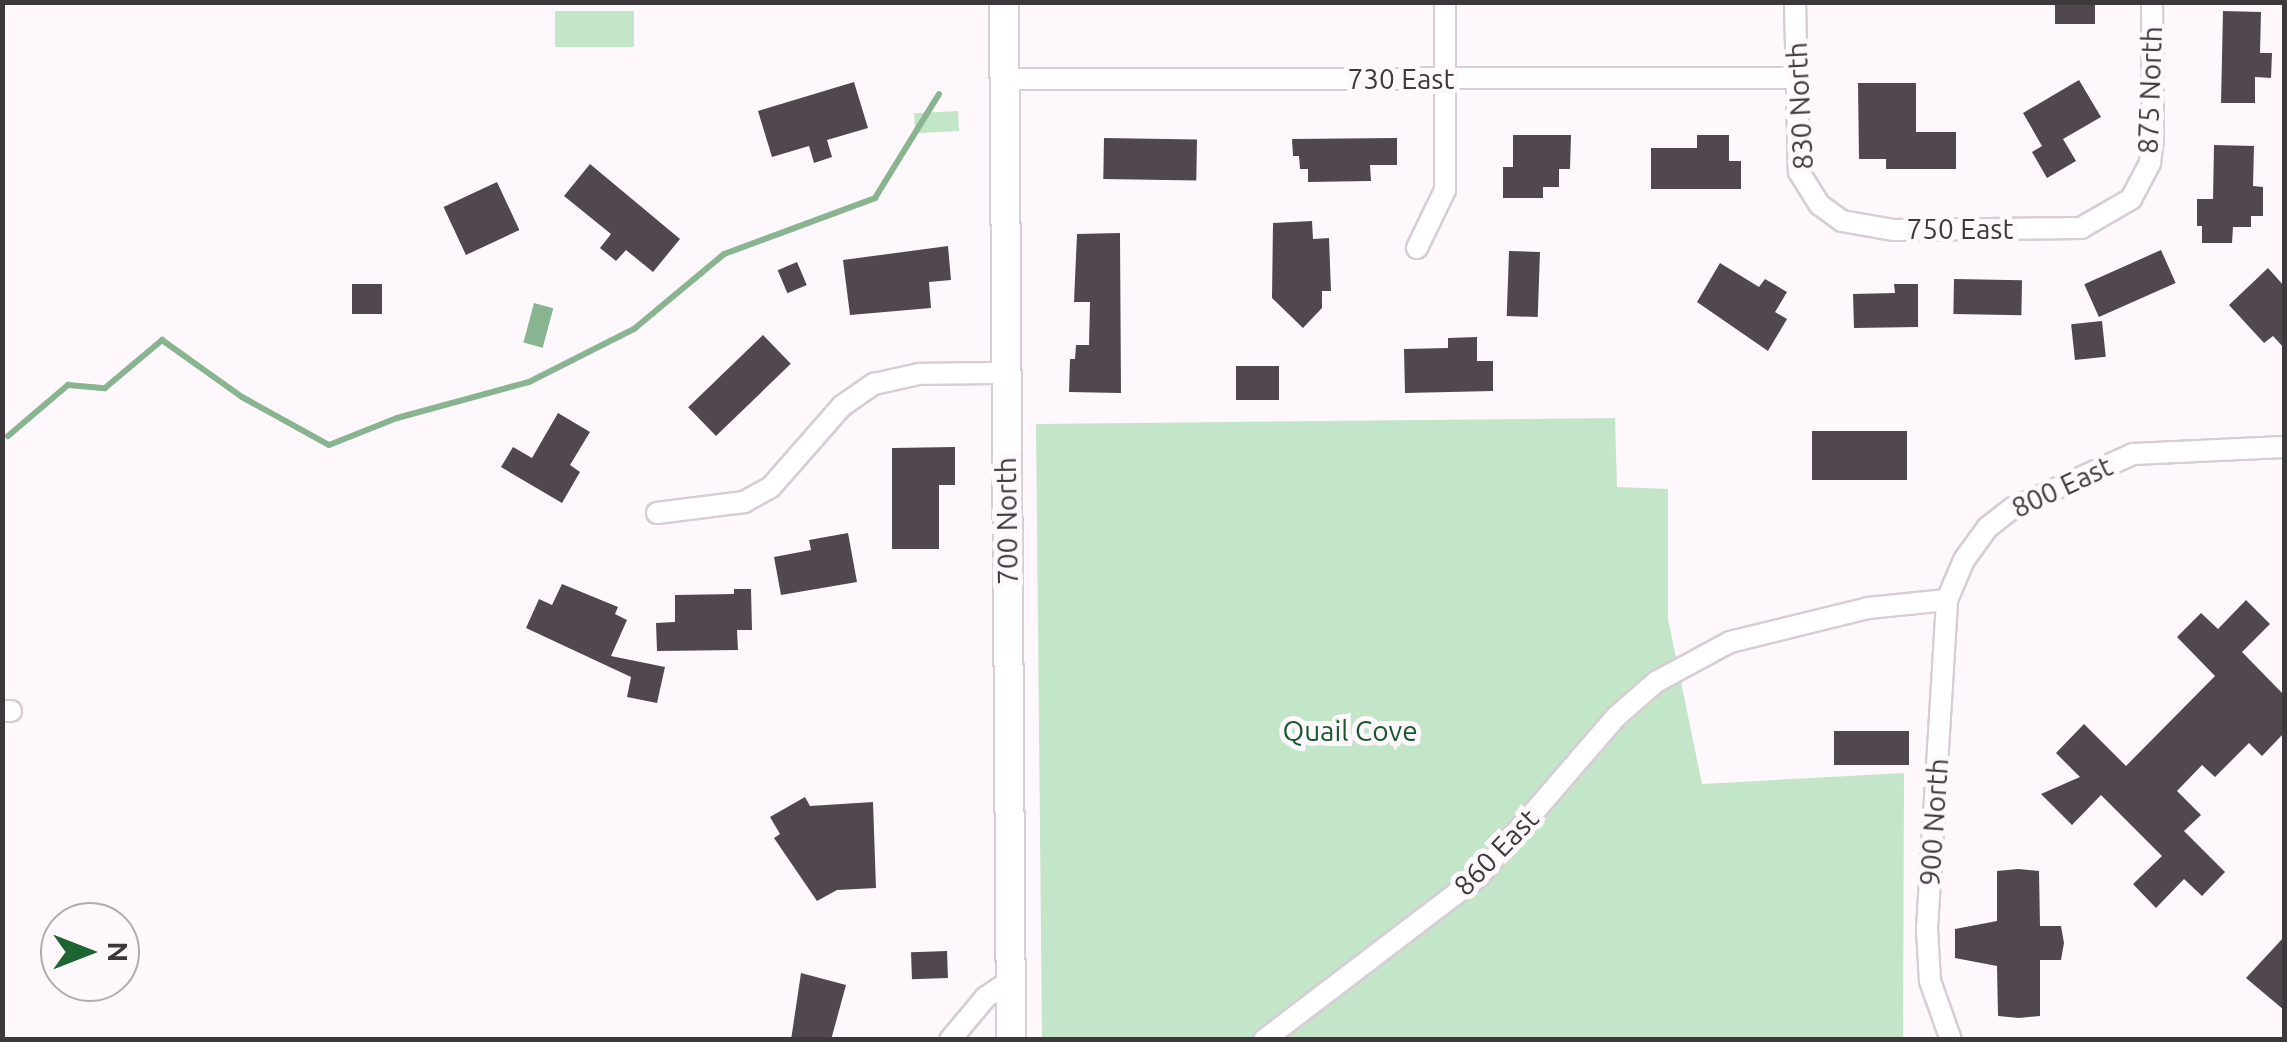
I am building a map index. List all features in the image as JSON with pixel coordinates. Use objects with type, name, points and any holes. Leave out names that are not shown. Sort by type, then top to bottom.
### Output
[{"type":"street","name":"700 North","points":[[1004,2],[1011,1040]]},
{"type":"street","points":[[1417,248],[1445,190],[1444,2]]},
{"type":"street","name":"830 North","points":[[1796,2],[1799,172],[1820,205]]},
{"type":"street","name":"875 North","points":[[2103,220],[2132,199],[2150,163],[2152,2]]},
{"type":"street","name":"730 East","points":[[1004,79],[1797,78]]},
{"type":"street","name":"750 East","points":[[1820,205],[1842,221],[1894,230],[2081,228],[2103,220]]},
{"type":"street","points":[[657,513],[744,502],[770,486],[842,406],[874,384],[919,374],[1006,373]]},
{"type":"street","name":"800 East","points":[[1947,600],[1987,528],[2054,487],[2158,450],[2284,447]]},
{"type":"street","name":"860 East","points":[[1264,1040],[1479,876],[1637,696],[1711,649],[1868,608],[1947,600]]},
{"type":"street","name":"900 North","points":[[1947,600],[1927,958],[1951,1040]]},
{"type":"street","points":[[950,1040],[986,997],[1010,980]]},
{"type":"green space","points":[[555,11],[634,11],[634,47],[555,47]]},
{"type":"green space","points":[[958,111],[959,131],[915,133],[914,113]]},
{"type":"green space","name":"Quail Cove","points":[[1615,418],[1617,487],[1668,489],[1668,619],[1702,784],[1904,773],[1903,1039],[1042,1039],[1036,424]]},
{"type":"shaded area","points":[[534,303],[553,308],[543,348],[523,343]]},
{"type":"building","points":[[2055,2],[2095,2],[2095,24],[2055,24]]},
{"type":"building","points":[[2223,11],[2261,12],[2260,53],[2272,53],[2271,78],[2255,77],[2255,103],[2221,103]]},
{"type":"building","points":[[2079,80],[2101,117],[2063,139],[2076,161],[2047,178],[2032,152],[2042,146],[2023,113]]},
{"type":"building","points":[[854,82],[868,128],[827,140],[832,157],[814,163],[809,146],[772,157],[758,111]]},
{"type":"building","points":[[1858,83],[1916,83],[1916,132],[1956,132],[1956,169],[1886,169],[1886,159],[1859,159]]},
{"type":"building","points":[[1513,135],[1571,135],[1570,169],[1559,169],[1559,187],[1543,187],[1543,198],[1503,198],[1503,167],[1513,167]]},
{"type":"building","points":[[1697,135],[1729,135],[1729,161],[1741,161],[1741,189],[1651,189],[1651,148],[1697,148]]},
{"type":"building","points":[[1104,138],[1197,140],[1196,181],[1103,179]]},
{"type":"building","points":[[1397,138],[1397,165],[1370,165],[1371,181],[1308,182],[1308,169],[1300,169],[1299,156],[1293,156],[1292,139]]},
{"type":"building","points":[[2214,145],[2254,146],[2253,186],[2263,187],[2263,216],[2251,216],[2251,227],[2233,227],[2232,243],[2202,243],[2202,226],[2197,226],[2197,199],[2213,199]]},
{"type":"building","points":[[590,164],[680,239],[653,272],[626,250],[616,261],[600,248],[611,234],[564,196]]},
{"type":"building","points":[[497,182],[519,230],[466,255],[444,207]]},
{"type":"building","points":[[1312,221],[1313,239],[1329,238],[1331,291],[1322,291],[1322,308],[1303,328],[1272,298],[1273,223]]},
{"type":"building","points":[[1120,233],[1121,393],[1069,392],[1070,359],[1075,359],[1076,345],[1089,345],[1090,302],[1074,302],[1077,234]]},
{"type":"building","points":[[948,246],[951,280],[929,282],[931,308],[850,315],[843,260]]},
{"type":"building","points":[[2161,250],[2176,283],[2099,317],[2084,284]]},
{"type":"building","points":[[1509,251],[1540,252],[1538,317],[1507,316]]},
{"type":"building","points":[[797,262],[807,285],[787,293],[778,270]]},
{"type":"building","points":[[1720,263],[1759,287],[1765,279],[1787,292],[1775,312],[1787,319],[1768,351],[1697,302]]},
{"type":"building","points":[[2268,268],[2284,286],[2284,348],[2273,336],[2264,343],[2229,305]]},
{"type":"building","points":[[1954,279],[2022,280],[2021,315],[1953,314]]},
{"type":"building","points":[[352,284],[382,284],[382,314],[352,314]]},
{"type":"building","points":[[1894,284],[1918,284],[1918,327],[1854,328],[1853,294],[1895,293]]},
{"type":"building","points":[[2102,321],[2106,357],[2075,360],[2071,324]]},
{"type":"building","points":[[763,335],[791,364],[716,436],[688,407]]},
{"type":"building","points":[[1477,337],[1477,361],[1493,361],[1493,391],[1405,393],[1404,349],[1448,348],[1448,338]]},
{"type":"building","points":[[1236,366],[1279,366],[1279,400],[1236,400]]},
{"type":"building","points":[[558,413],[590,432],[570,465],[580,472],[562,503],[501,467],[513,447],[532,458]]},
{"type":"building","points":[[1812,431],[1907,431],[1907,480],[1812,480]]},
{"type":"building","points":[[955,447],[955,485],[939,485],[939,549],[892,549],[892,448]]},
{"type":"building","points":[[848,533],[857,582],[781,595],[774,557],[811,550],[809,540]]},
{"type":"building","points":[[562,584],[618,607],[615,614],[627,620],[611,656],[665,667],[657,703],[627,697],[631,677],[526,628],[539,599],[552,605]]},
{"type":"building","points":[[734,589],[751,589],[752,630],[737,630],[738,650],[657,651],[656,623],[675,622],[675,595],[734,594]]},
{"type":"building","points":[[2246,600],[2270,624],[2242,652],[2284,695],[2284,733],[2262,756],[2249,743],[2215,777],[2202,765],[2177,791],[2201,815],[2184,831],[2225,872],[2202,896],[2184,879],[2156,908],[2133,884],[2162,856],[2101,795],[2072,825],[2041,794],[2080,777],[2056,753],[2084,724],[2126,766],[2215,676],[2177,637],[2201,613],[2218,629]]},
{"type":"building","points":[[1834,731],[1909,731],[1909,765],[1834,765]]},
{"type":"building","points":[[805,797],[810,806],[873,802],[876,888],[837,890],[817,901],[774,838],[780,834],[770,817]]},
{"type":"building","points":[[1997,871],[2039,871],[2040,926],[2061,926],[2064,943],[2061,960],[2040,960],[2040,1016],[2019,1018],[1998,1016],[1997,966],[1955,958],[1955,929],[1997,921]]},
{"type":"building","points":[[2284,937],[2284,1010],[2246,978]]},
{"type":"building","points":[[947,951],[948,978],[912,979],[911,952]]},
{"type":"building","points":[[801,973],[846,985],[831,1040],[791,1040]]},
{"type":"waterway","points":[[8,436],[68,385],[105,388],[162,340],[242,397],[329,445],[397,418],[529,382],[634,329],[724,254],[875,198],[939,94]]}]
